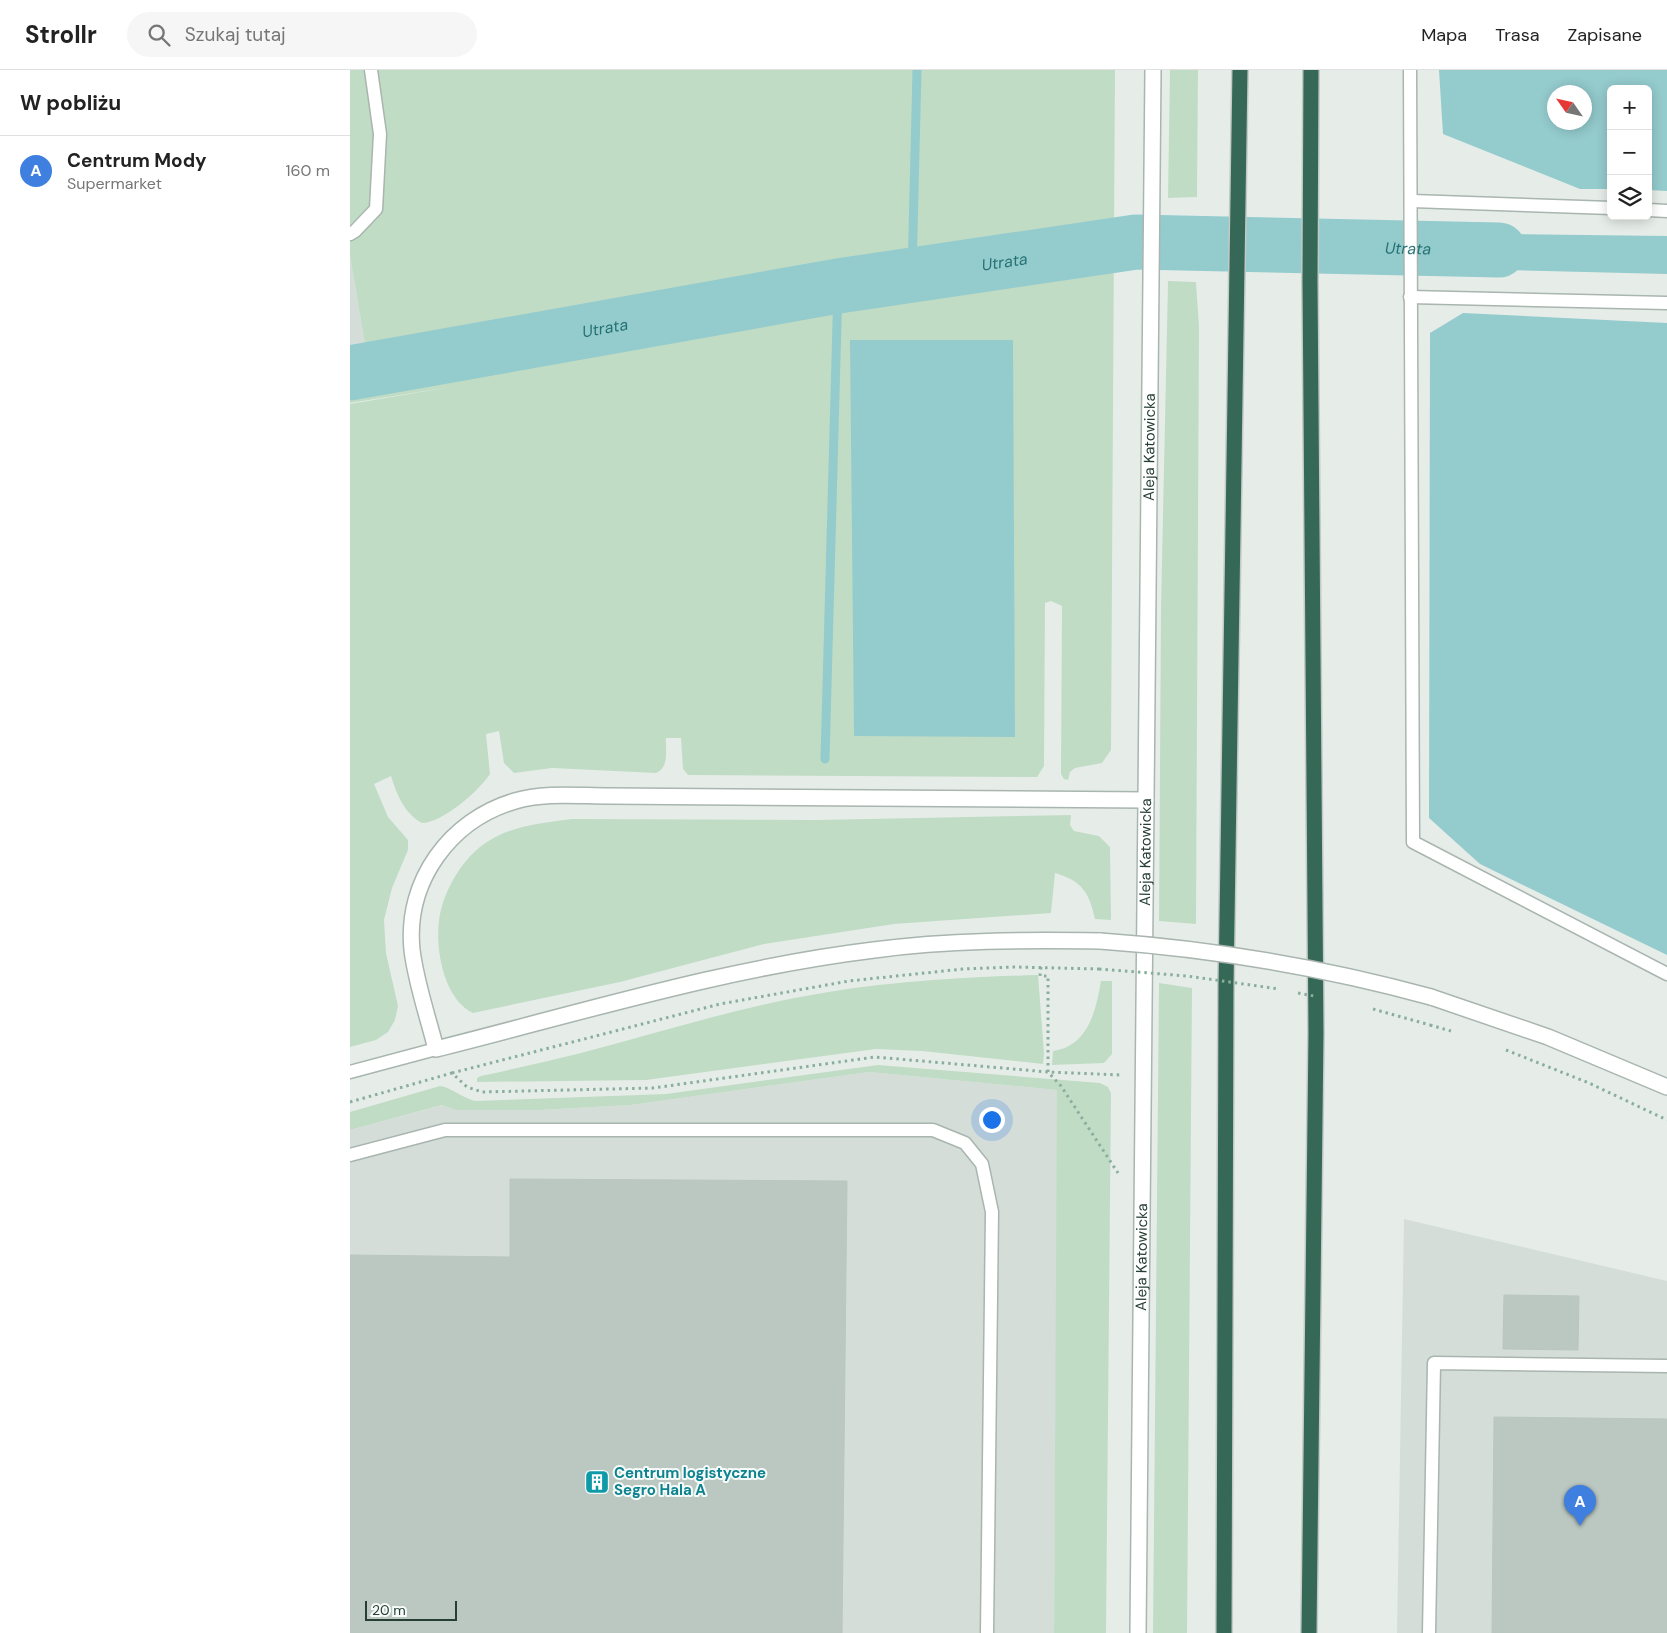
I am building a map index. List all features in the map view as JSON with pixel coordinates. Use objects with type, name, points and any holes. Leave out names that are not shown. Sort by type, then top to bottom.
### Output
[{"type":"highway","points":[[1224,1633],[1226,986],[1240,70]]},
{"type":"highway","points":[[1309,1633],[1316,1033],[1310,282],[1312,70]]},
{"type":"street","name":"Aleja Katowicka","points":[[1138,1633],[1154,70]]},
{"type":"street","points":[[1146,800],[609,796],[550,796],[516,800],[487,811],[460,829],[428,868],[418,895],[412,922],[412,950],[436,1050],[717,978],[823,957],[874,950],[981,941],[1100,942],[1159,945],[1260,958],[1318,968],[1430,997],[1548,1037],[1667,1087]]},
{"type":"lane","points":[[350,234],[376,208],[380,134],[371,70]]},
{"type":"lane","points":[[1410,70],[1413,842],[1667,974]]},
{"type":"lane","points":[[1412,201],[1607,208]]},
{"type":"lane","points":[[1652,210],[1667,210]]},
{"type":"lane","points":[[1410,297],[1667,303]]},
{"type":"lane","points":[[350,1072],[436,1050]]},
{"type":"lane","points":[[350,1155],[445,1130],[933,1130],[964,1143],[982,1164],[992,1212],[987,1633]]},
{"type":"lane","points":[[1430,1633],[1434,1363],[1667,1366]]},
{"type":"path","points":[[1040,967],[1040,976],[1048,976],[1048,1072],[1061,1086],[1120,1176]]},
{"type":"path","points":[[350,1102],[452,1073],[720,1004],[786,991],[907,974],[963,969],[1040,967],[1099,969],[1187,976],[1285,990]]},
{"type":"path","points":[[1294,992],[1322,998]]},
{"type":"path","points":[[1368,1007],[1454,1032]]},
{"type":"path","points":[[1504,1049],[1589,1083],[1667,1120]]},
{"type":"path","points":[[436,1050],[452,1073],[474,1090],[495,1093],[653,1088],[875,1058],[1048,1072],[1121,1075]]},
{"type":"shaded area","points":[[350,256],[365,344],[350,347]]},
{"type":"shaded area","points":[[869,1072],[1058,1090],[1054,1633],[350,1633],[350,1130],[443,1105],[456,1110],[540,1110],[631,1105]]},
{"type":"shaded area","points":[[1404,1219],[1667,1281],[1667,1633],[1397,1633]]},
{"type":"green space","points":[[350,70],[1115,70],[1111,750],[1102,763],[1075,768],[1070,772],[1068,780],[1064,779],[1061,774],[1062,606],[1051,601],[1045,603],[1044,766],[1037,777],[688,775],[683,769],[681,738],[666,738],[665,762],[663,767],[656,773],[552,768],[514,773],[504,763],[499,731],[486,734],[490,774],[469,797],[440,818],[422,823],[410,814],[402,803],[391,776],[374,784],[388,817],[408,840],[408,850],[392,888],[384,920],[386,953],[398,1006],[395,1020],[388,1032],[376,1040],[350,1047],[350,404],[450,387],[350,403],[350,347],[365,344],[350,256]]},
{"type":"green space","points":[[1170,70],[1198,70],[1197,197],[1168,198]]},
{"type":"green space","points":[[1168,281],[1196,282],[1199,327],[1196,924],[1159,921],[1161,608]]},
{"type":"green space","points":[[1071,815],[1070,825],[1074,831],[1099,836],[1110,847],[1111,920],[1095,919],[1090,902],[1083,889],[1072,880],[1055,873],[1051,913],[894,924],[764,944],[620,982],[473,1013],[462,1005],[453,994],[446,981],[442,966],[439,950],[439,919],[445,897],[453,880],[470,856],[484,844],[504,833],[526,826],[572,819],[817,820]]},
{"type":"green space","points":[[1038,975],[1044,1053],[1043,1064],[922,1051],[876,1049],[646,1080],[477,1082],[477,1078],[481,1076],[577,1054],[716,1016],[800,997],[919,981]]},
{"type":"green space","points":[[1101,981],[1112,981],[1112,1054],[1104,1063],[1052,1065],[1053,1051],[1065,1048],[1075,1042],[1088,1025],[1093,1015]]},
{"type":"green space","points":[[1159,983],[1192,988],[1187,1633],[1153,1633]]},
{"type":"green space","points":[[878,1065],[1100,1083],[1108,1087],[1111,1093],[1106,1633],[1054,1633],[1057,1090],[869,1072],[631,1105],[540,1110],[456,1110],[442,1105],[350,1130],[350,1112],[440,1086],[475,1101],[666,1094]]},
{"type":"water","points":[[1439,70],[1667,70],[1667,191],[1652,190],[1652,85],[1607,85],[1607,189],[1580,189],[1443,134]]},
{"type":"water","points":[[1510,234],[1667,236],[1667,274],[1505,270],[1422,262],[1423,239]]},
{"type":"water","points":[[1463,313],[1667,323],[1667,955],[1480,864],[1429,818],[1430,333]]},
{"type":"water","points":[[850,340],[1013,340],[1015,737],[854,736]]},
{"type":"building","name":"Centrum logistyczne Segro Hala A","points":[[510,1179],[847,1181],[842,1633],[350,1633],[350,1255],[510,1257]]},
{"type":"building","points":[[1504,1295],[1579,1296],[1578,1350],[1503,1349]]},
{"type":"building","points":[[1494,1417],[1667,1419],[1667,1633],[1492,1633]]},
{"type":"waterway","points":[[912,275],[917,70]]},
{"type":"waterway","name":"Utrata","points":[[350,373],[838,286],[1136,242],[1499,250]]},
{"type":"waterway","points":[[825,759],[838,286]]},
{"type":"place","name":"Centrum logistyczne Segro Hala A","points":[[597,1482]]},
{"type":"place","name":"Centrum Mody","points":[[1580,1526]]}]
